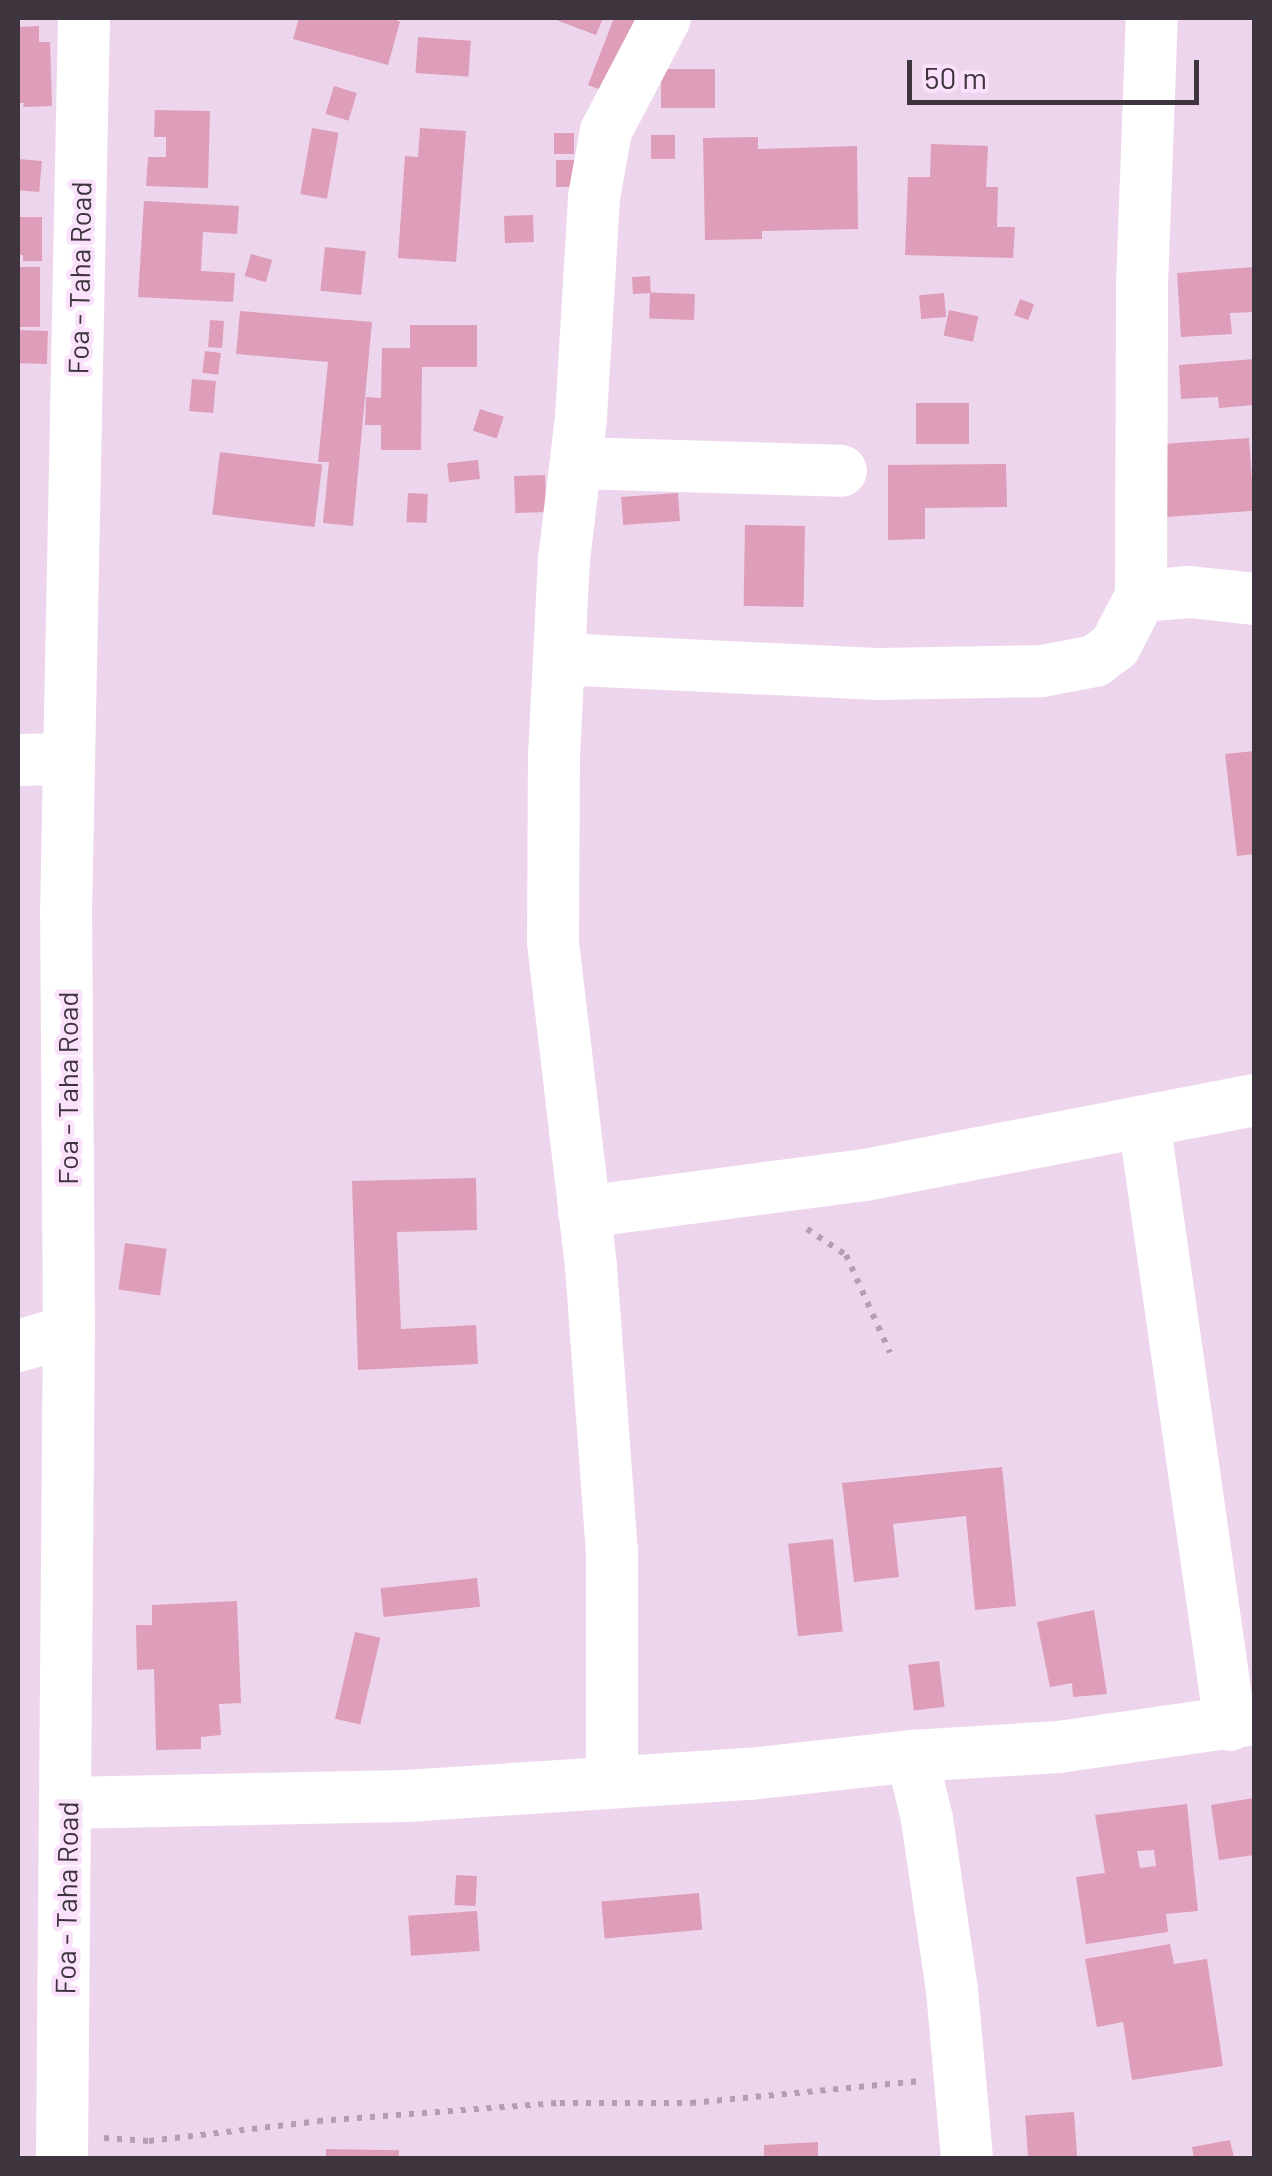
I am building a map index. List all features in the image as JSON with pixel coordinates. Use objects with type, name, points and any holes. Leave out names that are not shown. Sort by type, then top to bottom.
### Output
[{"type":"street","name":"Foa - Taha Road","points":[[62,2146],[68,1803],[69,759],[84,18]]},
{"type":"street","points":[[612,1781],[612,1553],[584,1212],[554,941],[554,756],[594,197],[606,130],[665,18]]},
{"type":"street","points":[[560,659],[878,674],[1042,671],[1095,661],[1116,646],[1141,596],[1142,286],[1152,18]]},
{"type":"street","points":[[576,463],[841,471]]},
{"type":"street","points":[[1141,596],[1190,592],[1254,599]]},
{"type":"street","points":[[18,760],[69,759]]},
{"type":"street","points":[[584,1212],[865,1175],[1254,1100]]},
{"type":"street","points":[[68,1803],[406,1796],[750,1774],[912,1756],[1058,1747],[1242,1722],[1144,1122]]},
{"type":"street","points":[[18,1346],[70,1331]]},
{"type":"street","points":[[912,1756],[930,1838],[962,2076],[967,2158]]},
{"type":"path","points":[[800,1224],[846,1255],[890,1353]]},
{"type":"path","points":[[62,2146],[149,2141],[318,2121],[560,2104],[691,2103],[962,2076]]},
{"type":"building","points":[[299,18],[393,18],[400,22],[388,65],[293,39]]},
{"type":"building","points":[[551,18],[603,18],[596,35]]},
{"type":"building","points":[[614,18],[648,18],[618,96],[588,85]]},
{"type":"building","points":[[39,26],[39,42],[50,42],[52,106],[23,107],[24,103],[18,103],[18,27]]},
{"type":"building","points":[[418,37],[471,41],[468,77],[415,73]]},
{"type":"building","points":[[661,69],[715,69],[715,108],[661,108]]},
{"type":"building","points":[[334,86],[357,93],[348,121],[326,114]]},
{"type":"building","points":[[155,110],[210,111],[208,188],[146,186],[148,157],[166,157],[166,137],[154,137]]},
{"type":"building","points":[[312,128],[339,133],[327,199],[300,194]]},
{"type":"building","points":[[420,128],[466,131],[456,262],[398,258],[405,156],[418,157]]},
{"type":"building","points":[[554,133],[574,133],[574,154],[554,154]]},
{"type":"building","points":[[651,135],[675,135],[675,159],[651,159]]},
{"type":"building","points":[[758,137],[758,149],[857,146],[858,229],[762,231],[762,239],[705,240],[703,138]]},
{"type":"building","points":[[931,144],[988,146],[986,187],[998,187],[997,227],[1015,227],[1013,258],[905,255],[908,177],[930,177]]},
{"type":"building","points":[[19,159],[42,161],[39,192],[18,190]]},
{"type":"building","points":[[556,160],[574,160],[574,187],[556,187]]},
{"type":"building","points":[[144,201],[239,206],[237,234],[203,232],[201,271],[235,273],[233,302],[138,297]]},
{"type":"building","points":[[533,215],[534,242],[505,243],[504,216]]},
{"type":"building","points":[[18,217],[42,217],[42,261],[23,261],[23,255],[18,255]]},
{"type":"building","points":[[325,247],[366,251],[361,295],[320,291]]},
{"type":"building","points":[[251,254],[272,260],[266,282],[245,276]]},
{"type":"building","points":[[18,267],[40,267],[40,327],[18,327]]},
{"type":"building","points":[[1254,267],[1254,312],[1230,313],[1232,334],[1181,337],[1177,273]]},
{"type":"building","points":[[650,276],[651,293],[633,294],[632,277]]},
{"type":"building","points":[[650,292],[695,294],[694,320],[649,318]]},
{"type":"building","points":[[944,293],[946,317],[921,319],[919,295]]},
{"type":"building","points":[[1020,299],[1034,304],[1028,320],[1014,315]]},
{"type":"building","points":[[949,310],[978,316],[973,342],[944,335]]},
{"type":"building","points":[[240,311],[372,322],[353,526],[323,523],[329,462],[318,462],[328,362],[236,354]]},
{"type":"building","points":[[210,320],[224,321],[222,348],[208,347]]},
{"type":"building","points":[[410,325],[477,325],[477,367],[422,367],[421,450],[381,450],[381,425],[365,425],[366,397],[381,398],[382,348],[410,348]]},
{"type":"building","points":[[18,330],[48,331],[47,364],[18,363]]},
{"type":"building","points":[[205,351],[221,353],[218,375],[202,373]]},
{"type":"building","points":[[1254,359],[1254,405],[1219,408],[1218,397],[1181,399],[1179,365]]},
{"type":"building","points":[[192,379],[216,381],[213,413],[189,411]]},
{"type":"building","points":[[916,403],[969,403],[969,444],[916,444]]},
{"type":"building","points":[[480,409],[504,417],[497,439],[473,431]]},
{"type":"building","points":[[1249,438],[1254,511],[1167,517],[1162,444]]},
{"type":"building","points":[[220,452],[322,465],[315,527],[212,515]]},
{"type":"building","points":[[478,460],[480,479],[449,482],[447,463]]},
{"type":"building","points":[[1006,464],[1007,507],[925,508],[925,539],[888,540],[888,465]]},
{"type":"building","points":[[545,475],[546,512],[515,513],[514,476]]},
{"type":"building","points":[[408,493],[428,494],[426,523],[406,522]]},
{"type":"building","points":[[678,493],[680,521],[623,525],[621,497]]},
{"type":"building","points":[[745,525],[805,526],[804,607],[744,606]]},
{"type":"building","points":[[1254,751],[1254,854],[1237,856],[1225,754]]},
{"type":"building","points":[[476,1178],[477,1230],[397,1232],[401,1329],[476,1325],[478,1364],[358,1370],[352,1181]]},
{"type":"building","points":[[125,1243],[167,1249],[160,1295],[118,1290]]},
{"type":"building","points":[[1002,1467],[1016,1606],[975,1610],[966,1516],[893,1524],[899,1577],[854,1582],[842,1483]]},
{"type":"building","points":[[833,1539],[843,1631],[798,1636],[788,1544]]},
{"type":"building","points":[[477,1578],[480,1607],[384,1617],[381,1588]]},
{"type":"building","points":[[237,1601],[241,1703],[219,1704],[221,1735],[201,1737],[201,1749],[156,1750],[154,1669],[137,1670],[136,1625],[152,1625],[152,1605]]},
{"type":"building","points":[[1094,1610],[1107,1694],[1073,1697],[1072,1683],[1050,1687],[1037,1622]]},
{"type":"building","points":[[355,1632],[380,1638],[360,1725],[335,1719]]},
{"type":"building","points":[[939,1661],[945,1707],[914,1710],[908,1665]]},
{"type":"building","points":[[1254,1798],[1254,1855],[1219,1860],[1211,1805]]},
{"type":"building","points":[[1187,1804],[1198,1911],[1166,1914],[1168,1932],[1086,1944],[1076,1877],[1105,1873],[1095,1815]],"holes":[[[1154,1850],[1156,1866],[1140,1868],[1137,1851]]]},
{"type":"building","points":[[456,1875],[477,1876],[475,1906],[454,1905]]},
{"type":"building","points":[[699,1893],[702,1930],[605,1938],[601,1902]]},
{"type":"building","points":[[477,1911],[480,1951],[411,1956],[408,1916]]},
{"type":"building","points":[[1170,1944],[1174,1964],[1207,1959],[1223,2066],[1132,2080],[1123,2022],[1097,2027],[1085,1959]]},
{"type":"building","points":[[1074,2112],[1077,2158],[1028,2158],[1025,2115]]},
{"type":"building","points":[[1230,2140],[1234,2158],[1194,2158],[1192,2147]]},
{"type":"building","points":[[818,2142],[818,2158],[764,2158],[764,2145]]},
{"type":"building","points":[[326,2149],[399,2150],[399,2158],[326,2158]]}]
